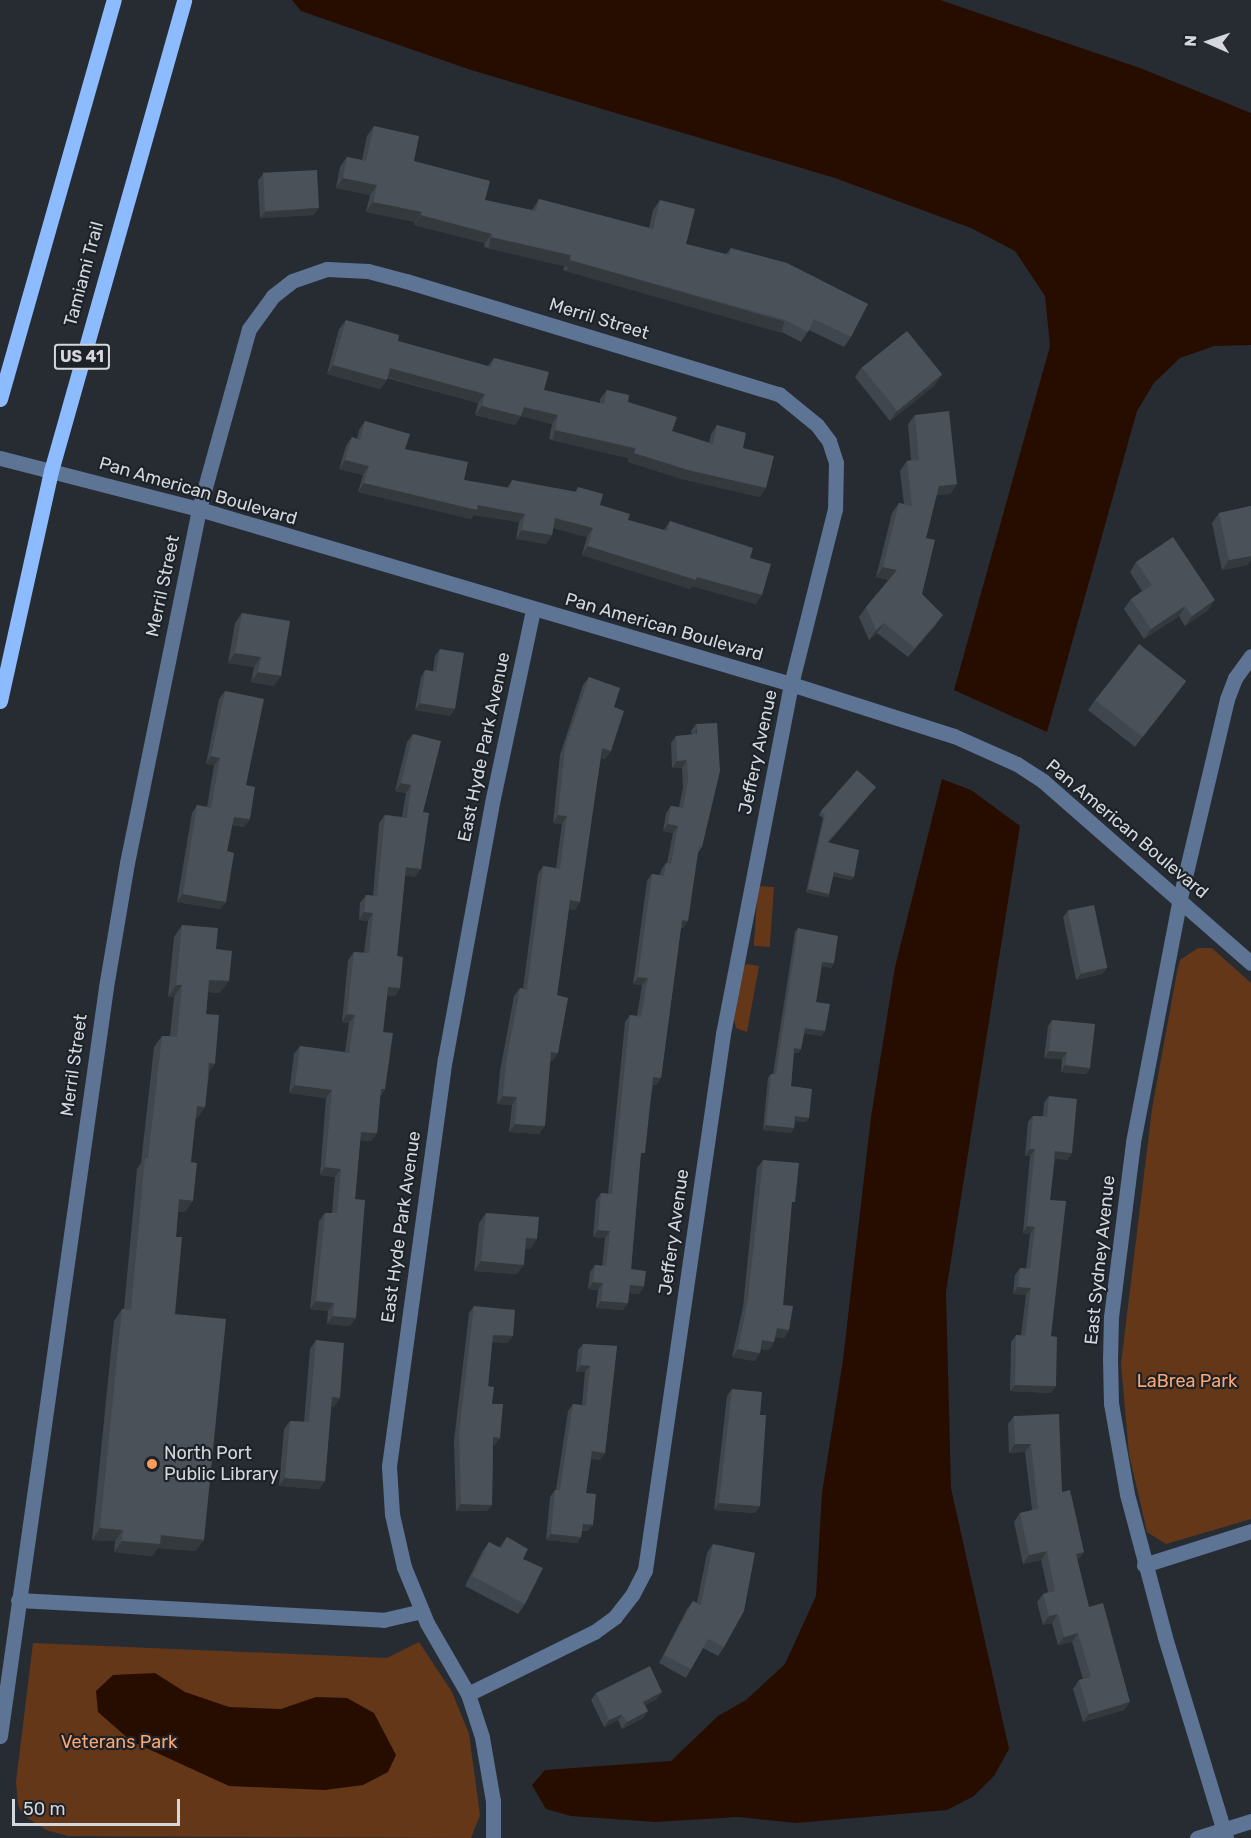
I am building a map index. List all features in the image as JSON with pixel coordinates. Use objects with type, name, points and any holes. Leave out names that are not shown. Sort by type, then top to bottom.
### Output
[{"type":"main road","points":[[0,399],[114,0]]},
{"type":"main road","name":"Tamiami Trail","points":[[0,701],[51,471],[184,0]]},
{"type":"street","name":"Merril Street","points":[[0,1736],[107,976],[199,509],[241,347],[249,329],[273,296],[301,277],[327,269],[368,271],[779,394],[817,425],[829,441],[838,486],[792,684]]},
{"type":"street","name":"Pan American Boulevard","points":[[0,458],[199,509],[533,610],[792,684],[954,736],[1017,764],[1078,809],[1251,963]]},
{"type":"street","name":"East Hyde Park Avenue","points":[[493,1838],[490,1773],[468,1694],[422,1611],[404,1567],[392,1514],[392,1439],[445,1059],[490,810],[533,610]]},
{"type":"street","name":"East Sydney Avenue","points":[[1225,1834],[1144,1565],[1126,1494],[1111,1403],[1111,1317],[1133,1142],[1180,898],[1227,699],[1235,678],[1251,656]]},
{"type":"street","name":"Jeffery Avenue","points":[[468,1694],[594,1632],[615,1617],[632,1595],[645,1570],[722,1040],[792,684]]},
{"type":"street","points":[[1144,1565],[1251,1531]]},
{"type":"street","points":[[18,1600],[383,1620],[422,1611]]},
{"type":"street","points":[[1197,1838],[1225,1834],[1251,1821]]},
{"type":"green space","points":[[758,886],[774,887],[770,947],[754,946]]},
{"type":"green space","name":"LaBrea Park","points":[[1198,948],[1212,948],[1251,983],[1251,1519],[1166,1544],[1147,1532],[1129,1454],[1121,1364],[1152,1109],[1177,972],[1180,960]]},
{"type":"green space","points":[[747,964],[759,966],[747,1032],[736,1028],[734,1020],[743,967]]},
{"type":"green space","name":"Veterans Park","points":[[419,1642],[452,1692],[469,1734],[480,1815],[471,1838],[68,1836],[46,1830],[23,1815],[18,1805],[16,1782],[33,1643],[387,1658]]},
{"type":"shaded area","points":[[292,0],[940,0],[1140,68],[1251,113],[1251,345],[1214,346],[1180,358],[1154,383],[1137,411],[1047,732],[954,690],[1050,346],[1045,296],[1015,251],[971,228],[835,178],[471,70],[301,11]]},
{"type":"shaded area","points":[[942,779],[971,790],[1020,826],[946,1292],[951,1488],[1009,1749],[994,1776],[974,1796],[947,1810],[796,1823],[738,1817],[655,1822],[571,1816],[546,1809],[532,1785],[545,1770],[671,1761],[718,1716],[746,1700],[785,1664],[816,1596],[822,1493],[843,1360],[871,1117],[895,967]]},
{"type":"shaded area","points":[[155,1673],[185,1692],[229,1707],[281,1709],[316,1697],[347,1698],[374,1713],[396,1755],[388,1772],[363,1785],[325,1790],[229,1786],[131,1741],[98,1712],[96,1691],[113,1675]]},
{"type":"building","points":[[374,126],[419,136],[414,161],[490,181],[485,200],[536,211],[539,199],[653,229],[660,200],[695,209],[686,244],[729,255],[731,248],[787,263],[868,304],[851,337],[814,319],[808,332],[785,320],[570,260],[571,255],[491,237],[492,234],[421,215],[422,212],[373,202],[377,185],[343,178],[347,157],[366,161]]},
{"type":"building","points":[[317,170],[319,208],[265,211],[263,173]]},
{"type":"building","points":[[346,320],[399,335],[398,341],[491,367],[494,358],[549,372],[544,390],[604,404],[607,390],[629,395],[628,402],[677,417],[672,431],[713,444],[717,425],[746,433],[743,448],[774,456],[766,488],[688,470],[634,453],[636,448],[555,430],[558,415],[524,407],[521,416],[482,406],[485,394],[390,368],[387,380],[333,365]]},
{"type":"building","points":[[907,331],[942,375],[897,411],[862,368]]},
{"type":"building","points":[[949,411],[957,484],[939,486],[926,538],[935,540],[922,594],[943,615],[915,648],[884,623],[876,630],[866,607],[897,570],[883,567],[899,503],[912,506],[907,461],[919,460],[915,415]]},
{"type":"building","points":[[365,421],[410,434],[405,449],[468,462],[464,480],[510,488],[512,480],[577,492],[578,487],[603,494],[600,505],[630,514],[628,520],[667,531],[670,521],[753,548],[750,558],[771,564],[762,595],[697,577],[696,580],[588,546],[593,528],[555,518],[552,535],[522,530],[525,514],[478,505],[477,510],[364,483],[369,466],[345,460],[352,437],[360,440]]},
{"type":"building","points":[[1251,506],[1251,556],[1229,560],[1219,513]]},
{"type":"building","points":[[1173,537],[1215,600],[1192,616],[1185,606],[1151,629],[1131,599],[1152,585],[1136,562]]},
{"type":"building","points":[[242,613],[290,621],[281,676],[258,672],[261,657],[235,653]]},
{"type":"building","points":[[1139,644],[1186,681],[1143,737],[1095,700]]},
{"type":"building","points":[[440,649],[464,653],[455,709],[420,703],[425,670],[436,672]]},
{"type":"building","points":[[589,677],[620,688],[614,707],[624,711],[611,751],[602,748],[580,902],[570,900],[557,995],[568,998],[558,1053],[551,1052],[545,1126],[515,1124],[517,1097],[503,1096],[506,1063],[520,988],[527,990],[543,866],[560,869],[567,816],[558,815],[565,747]]},
{"type":"building","points":[[225,691],[264,699],[246,785],[255,787],[250,819],[234,817],[227,851],[234,853],[226,902],[183,894],[197,805],[211,808],[220,758],[211,756]]},
{"type":"building","points":[[717,723],[720,771],[702,847],[699,846],[688,921],[682,920],[661,1078],[653,1077],[645,1153],[641,1153],[631,1269],[646,1271],[644,1286],[630,1285],[628,1303],[601,1301],[603,1283],[593,1282],[595,1265],[606,1266],[610,1231],[598,1230],[601,1193],[612,1194],[630,1015],[641,1017],[648,978],[638,977],[652,874],[664,876],[666,863],[671,864],[678,826],[668,824],[671,806],[683,808],[688,781],[687,760],[677,761],[676,736],[697,734],[696,724]]},
{"type":"building","points":[[413,734],[441,741],[423,812],[429,813],[421,869],[406,867],[397,956],[403,957],[400,988],[388,987],[383,1032],[393,1033],[385,1089],[381,1089],[377,1133],[361,1132],[355,1199],[365,1200],[356,1318],[333,1316],[334,1303],[316,1301],[325,1213],[337,1213],[341,1169],[325,1167],[332,1090],[295,1085],[300,1046],[349,1053],[355,1015],[347,1014],[354,952],[369,953],[373,913],[364,912],[366,895],[377,896],[385,815],[407,818],[411,785],[401,783]]},
{"type":"building","points":[[857,770],[876,787],[827,842],[859,850],[854,877],[834,872],[829,894],[808,889],[825,815],[821,811]]},
{"type":"building","points":[[1094,905],[1107,968],[1081,973],[1068,911]]},
{"type":"building","points":[[182,925],[218,928],[216,949],[232,951],[229,981],[209,980],[206,1014],[219,1015],[215,1064],[209,1063],[205,1107],[197,1106],[191,1162],[197,1163],[193,1201],[179,1199],[176,1237],[182,1237],[175,1314],[226,1319],[204,1540],[161,1535],[160,1544],[122,1541],[123,1530],[100,1528],[122,1309],[131,1310],[145,1158],[148,1158],[162,1036],[177,1037],[182,985],[176,985]]},
{"type":"building","points":[[798,928],[838,936],[834,963],[822,962],[816,1002],[830,1004],[825,1031],[805,1028],[801,1049],[794,1048],[791,1086],[812,1089],[809,1118],[795,1116],[794,1128],[766,1125],[771,1074],[776,1074]]},
{"type":"building","points":[[1052,1020],[1095,1024],[1090,1068],[1065,1065],[1067,1052],[1049,1051]]},
{"type":"building","points":[[1049,1096],[1077,1099],[1072,1153],[1055,1151],[1050,1200],[1066,1201],[1051,1336],[1057,1337],[1056,1386],[1015,1385],[1016,1335],[1025,1336],[1031,1288],[1018,1287],[1020,1268],[1030,1269],[1035,1227],[1027,1226],[1035,1149],[1030,1149],[1033,1116],[1047,1117]]},
{"type":"building","points":[[763,1160],[799,1163],[795,1202],[792,1202],[783,1305],[793,1306],[789,1330],[777,1328],[774,1342],[762,1340],[760,1353],[738,1349],[748,1299]]},
{"type":"building","points":[[486,1213],[539,1217],[537,1239],[526,1238],[524,1265],[481,1261]]},
{"type":"building","points":[[474,1306],[515,1310],[513,1336],[493,1335],[488,1386],[494,1387],[492,1404],[503,1404],[500,1438],[493,1437],[492,1505],[461,1504],[459,1434]]},
{"type":"building","points":[[316,1340],[344,1343],[340,1398],[332,1397],[325,1481],[285,1478],[290,1421],[309,1422]]},
{"type":"building","points":[[583,1344],[617,1346],[605,1453],[592,1451],[586,1493],[596,1494],[593,1525],[583,1524],[581,1537],[551,1534],[555,1490],[560,1490],[573,1404],[586,1406],[590,1366],[581,1365]]},
{"type":"building","points":[[732,1389],[762,1392],[760,1415],[766,1415],[760,1506],[719,1503]]},
{"type":"building","points":[[1059,1414],[1062,1492],[1070,1490],[1084,1552],[1076,1554],[1089,1607],[1103,1603],[1130,1702],[1089,1714],[1079,1680],[1091,1677],[1078,1633],[1064,1637],[1058,1614],[1049,1616],[1043,1594],[1055,1591],[1047,1551],[1029,1555],[1020,1513],[1038,1509],[1031,1444],[1015,1444],[1014,1416]]},
{"type":"building","points":[[507,1537],[528,1549],[523,1559],[543,1568],[525,1604],[472,1576],[489,1542],[501,1548]]},
{"type":"building","points":[[713,1544],[755,1553],[744,1611],[724,1647],[708,1639],[691,1669],[664,1655],[693,1601],[701,1605]]},
{"type":"building","points":[[650,1666],[662,1692],[643,1702],[648,1711],[627,1722],[622,1714],[609,1720],[596,1693]]},
{"type":"place","name":"North Port Public Library","points":[[152,1464]]}]
